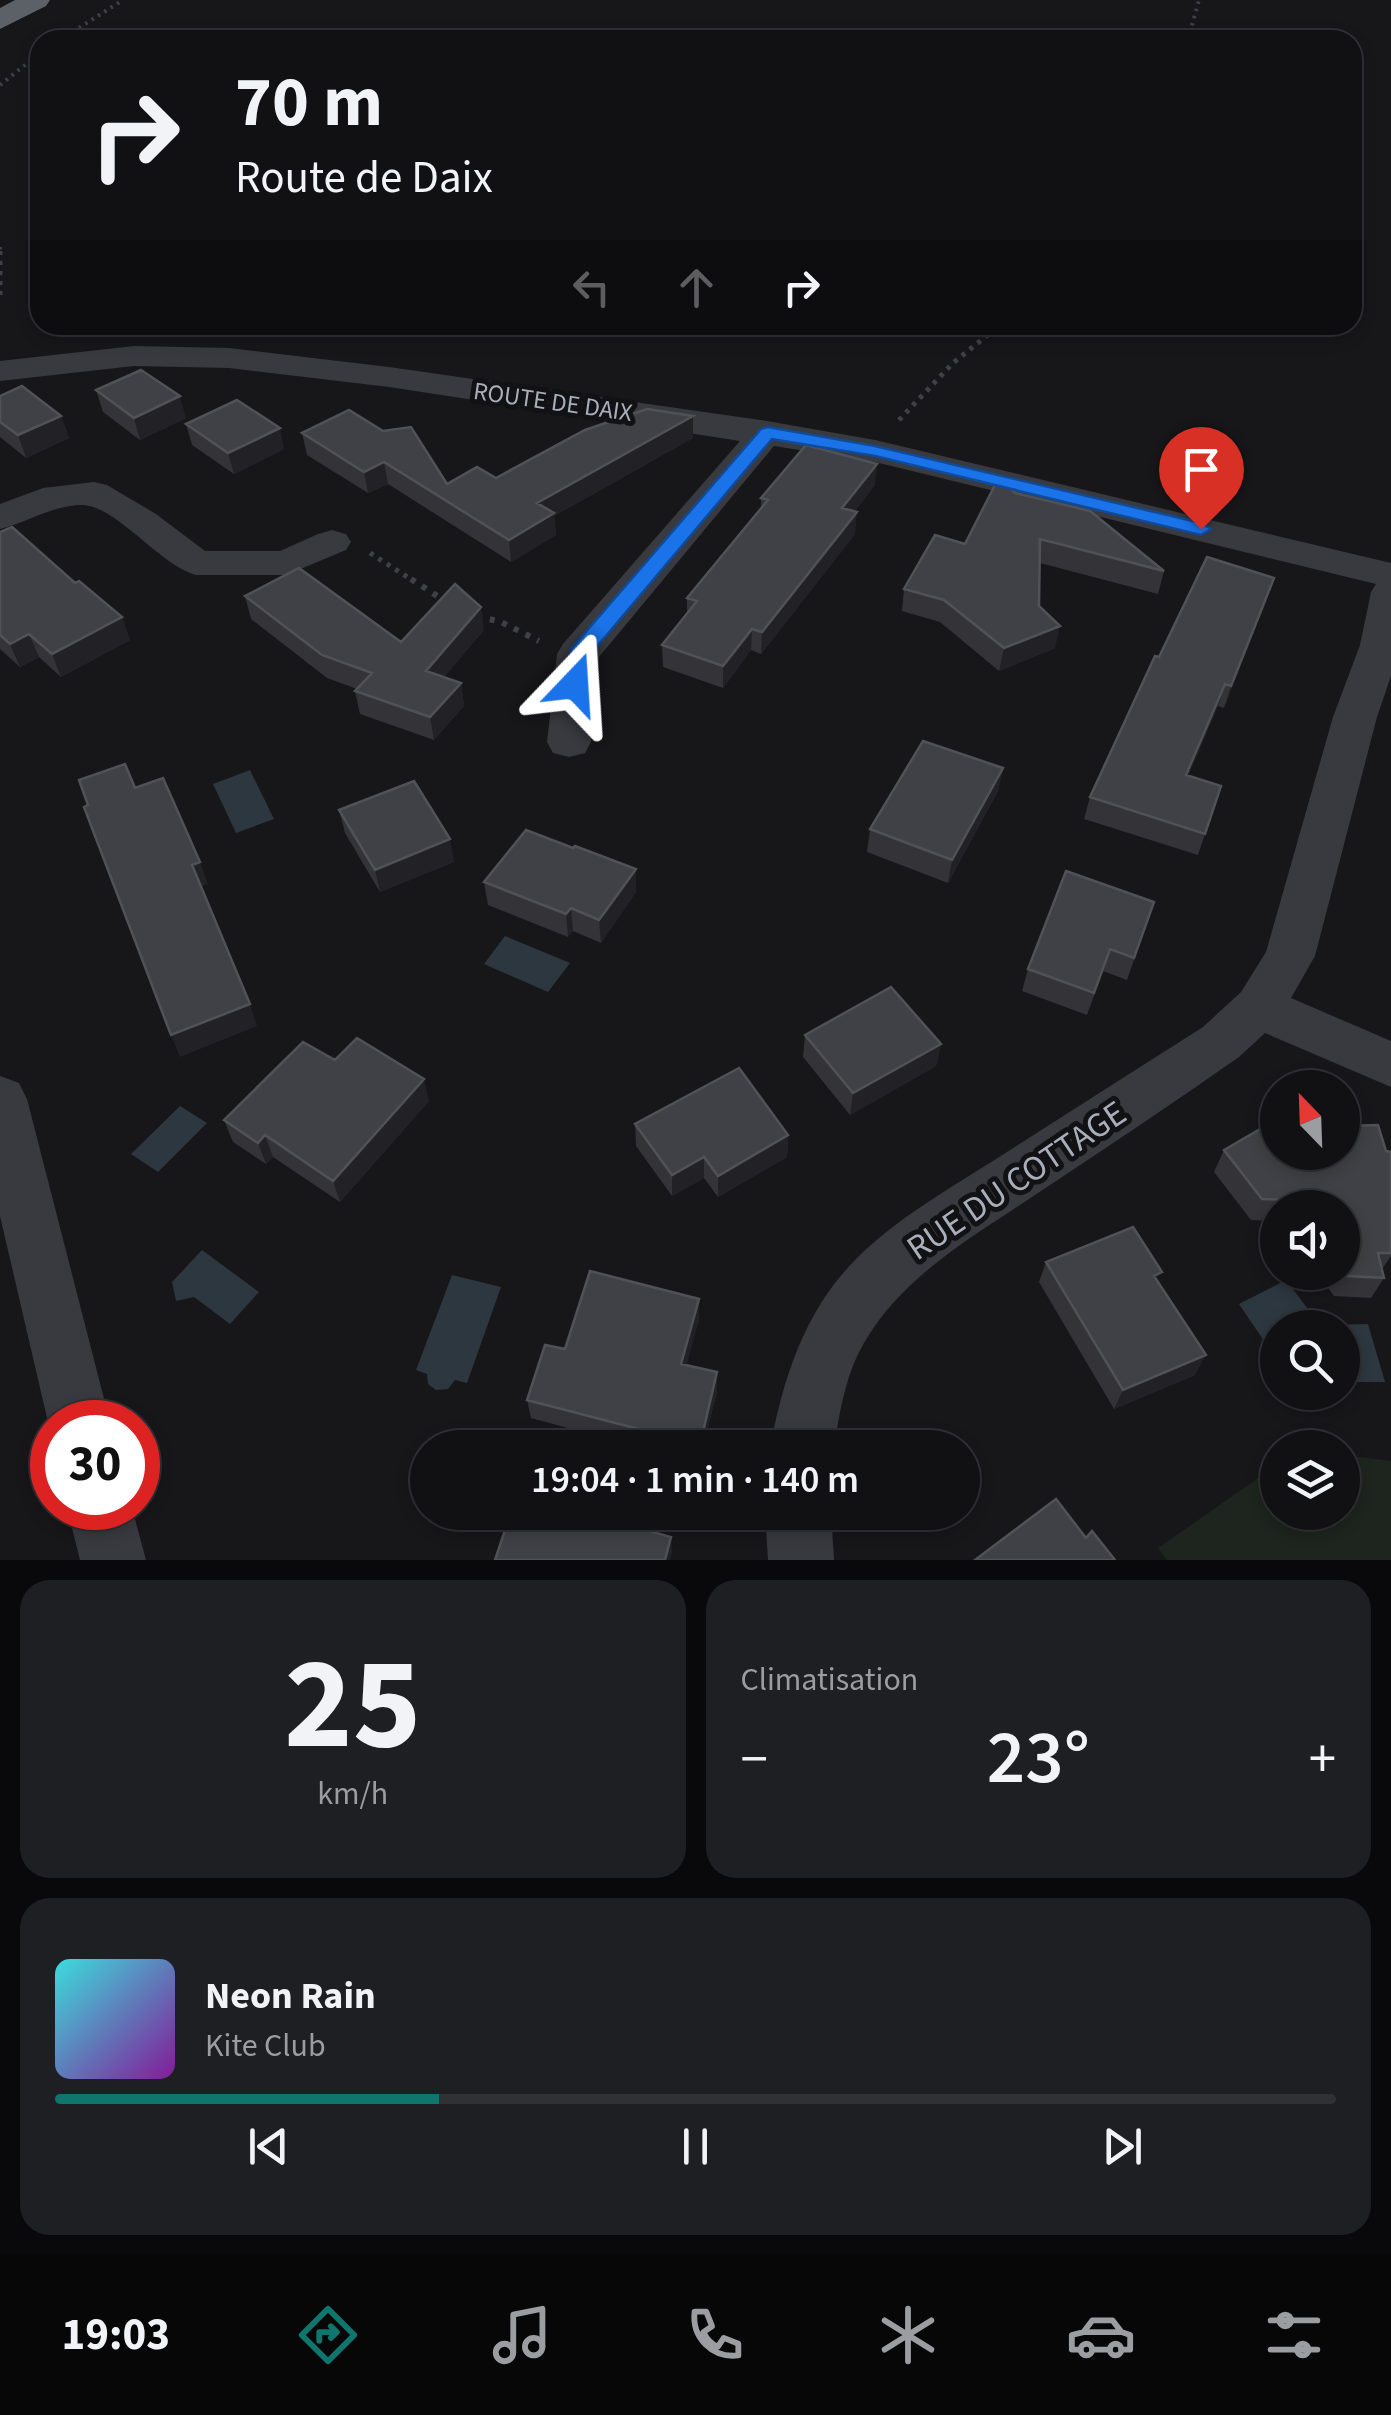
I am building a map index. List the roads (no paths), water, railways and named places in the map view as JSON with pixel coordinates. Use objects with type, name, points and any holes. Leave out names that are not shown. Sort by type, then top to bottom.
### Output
[{"type":"highway","points":[[0,20],[36,0]]},
{"type":"street","points":[[0,338],[37,364]]},
{"type":"street","name":"ROUTE DE DAIX","points":[[0,371],[134,356],[284,363],[768,432],[875,451],[1391,575]]},
{"type":"street","points":[[0,360],[37,364]]},
{"type":"street","points":[[568,742],[578,654],[768,432]]},
{"type":"street","points":[[0,518],[43,499],[94,492],[143,522],[196,563],[286,563],[332,542]]},
{"type":"street","name":"RUE DU COTTAGE","points":[[805,1430],[834,1339],[858,1300],[884,1272],[944,1224],[1220,1042],[1258,1008],[1290,956],[1355,717],[1381,644],[1391,592]]},
{"type":"street","points":[[1258,1008],[1391,1065]]},
{"type":"street","points":[[0,1099],[74,1400]]},
{"type":"street","points":[[106,1530],[113,1560]]},
{"type":"street","points":[[799,1530],[801,1560]]}]
